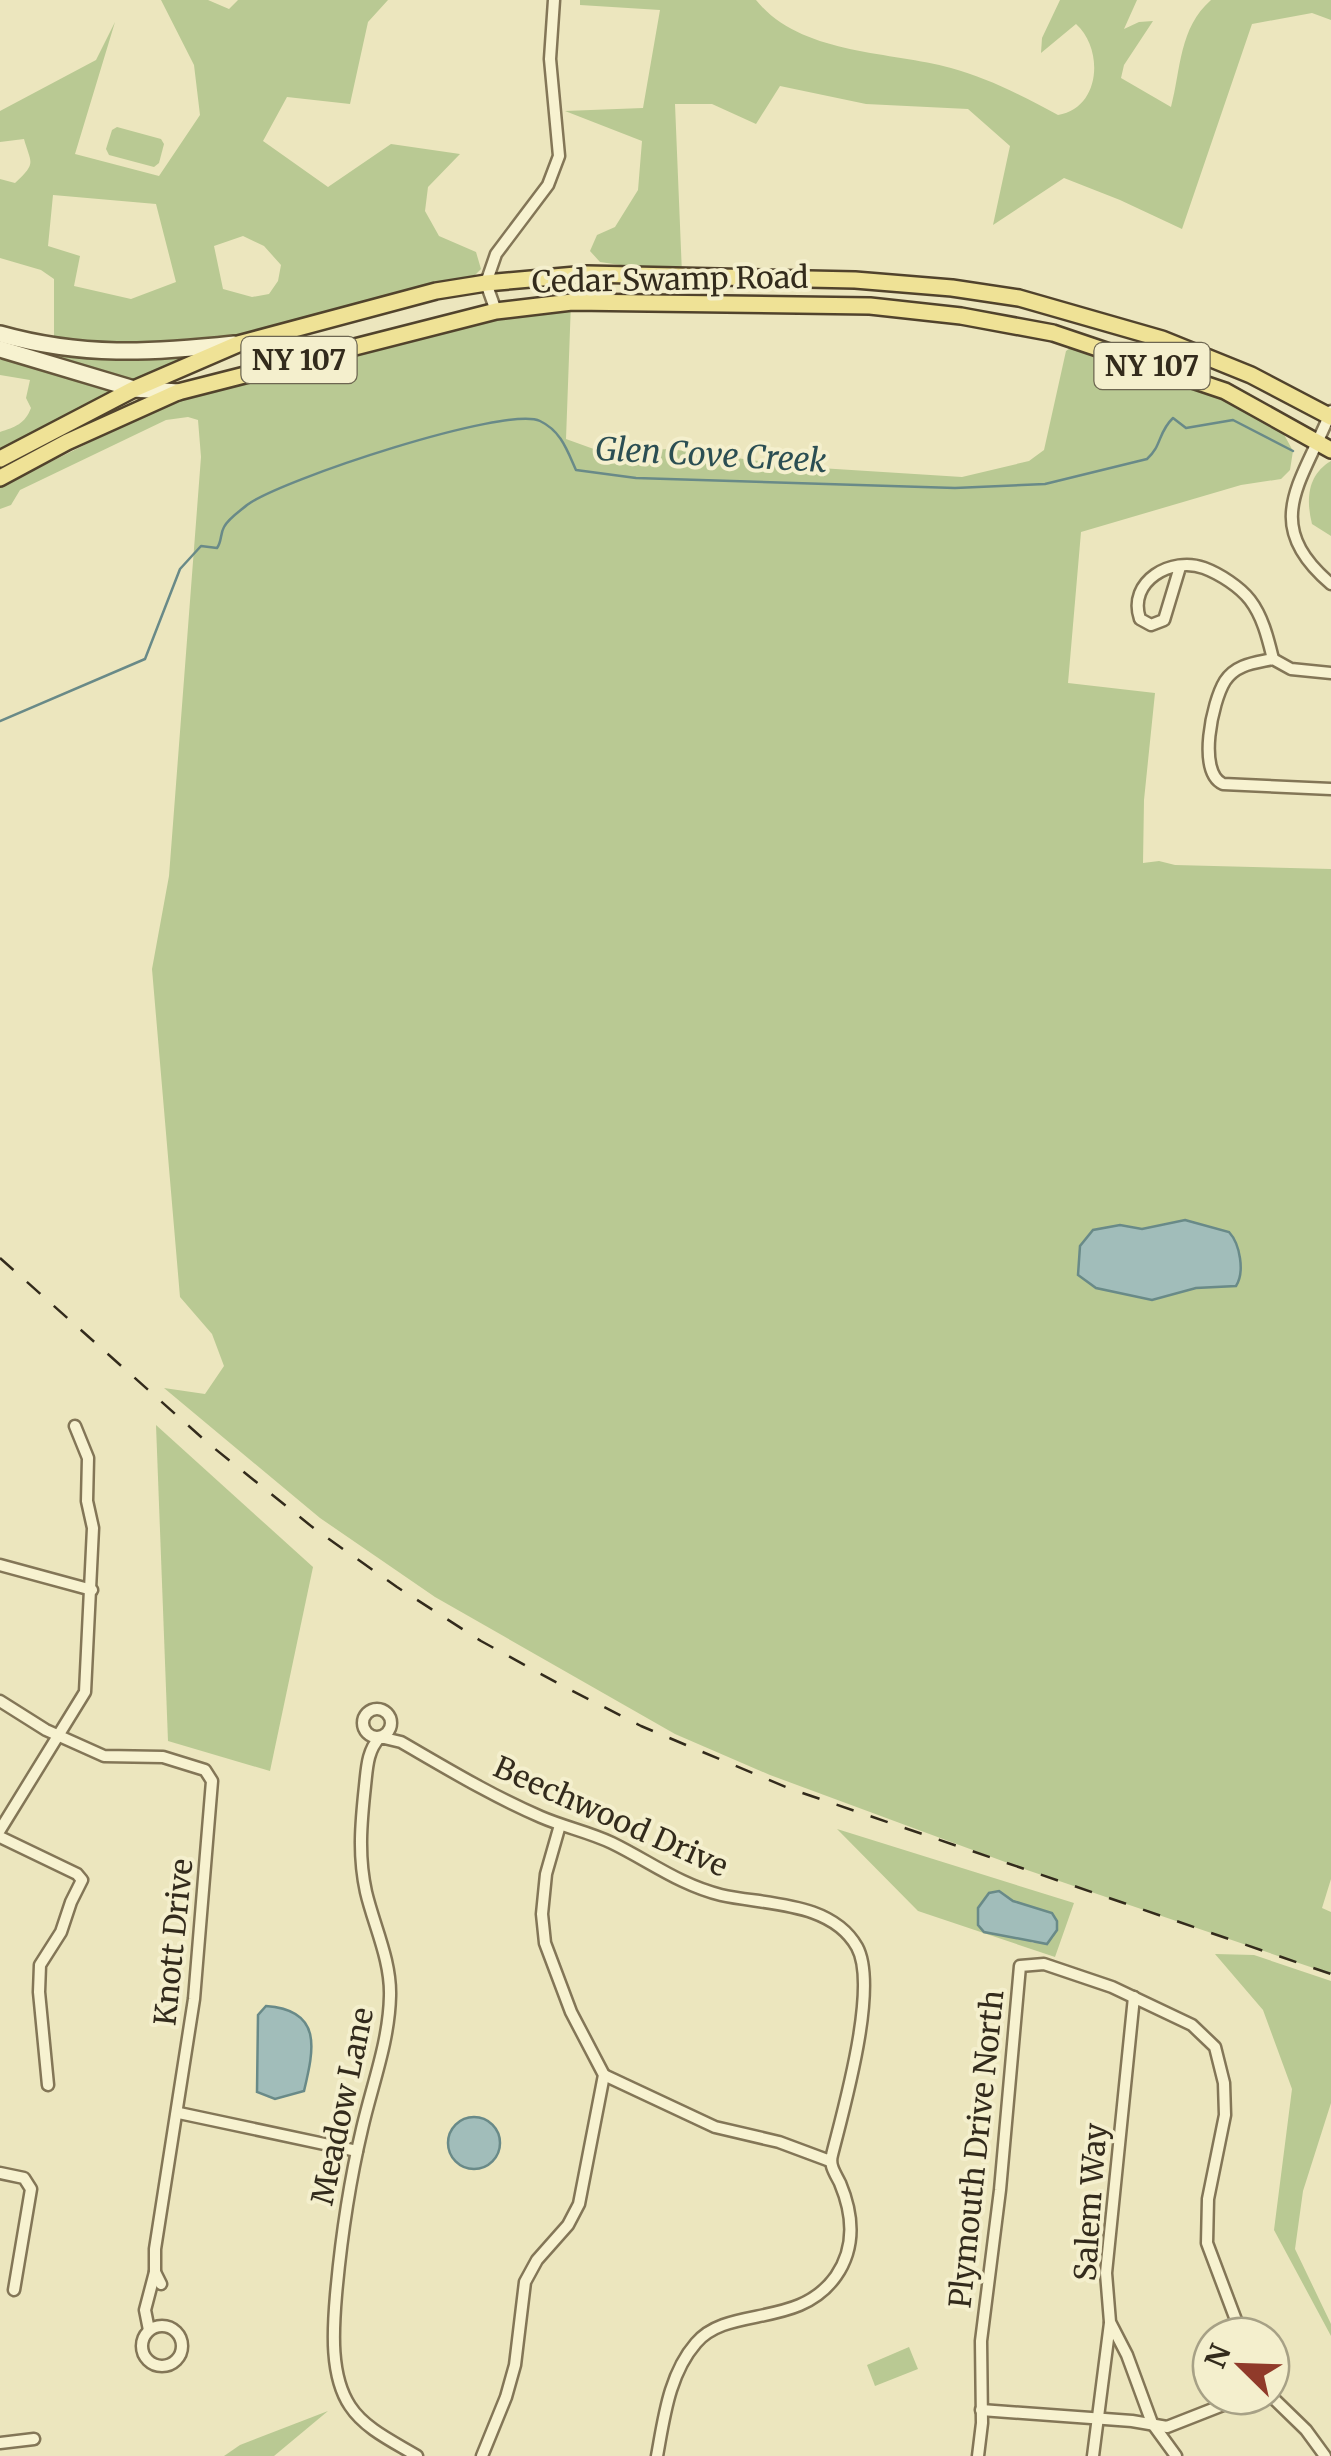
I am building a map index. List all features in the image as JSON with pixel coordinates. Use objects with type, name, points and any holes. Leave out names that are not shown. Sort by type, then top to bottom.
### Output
[{"type":"main road","name":"Cedar Swamp Road","points":[[0,334],[106,353],[153,352],[238,344],[371,308],[486,283],[587,274],[812,279],[968,290],[1071,310],[1162,338],[1330,414]]},
{"type":"main road","points":[[812,279],[812,304]]},
{"type":"main road","points":[[968,290],[969,302],[977,308],[1032,319],[1047,332]]},
{"type":"main road","name":"Cedar Swamp Road","points":[[0,348],[134,390],[178,392],[496,311],[572,302],[812,304],[961,316],[1047,332],[1225,391],[1325,446]]},
{"type":"main road","points":[[259,370],[259,357],[270,344],[332,326],[371,308]]},
{"type":"main road","name":"NY 107","points":[[0,459],[134,390],[238,344]]},
{"type":"main road","name":"NY 107","points":[[0,478],[67,442],[178,392]]},
{"type":"street","points":[[496,311],[486,283],[503,241],[548,185],[559,156],[550,59],[554,0]]},
{"type":"street","points":[[1330,414],[1325,446],[1291,508],[1290,525],[1300,552],[1313,570],[1331,584]]},
{"type":"street","points":[[1180,567],[1164,620],[1151,625],[1140,619],[1137,599],[1149,577],[1180,567],[1204,568],[1242,592],[1261,620],[1274,659]]},
{"type":"street","points":[[1331,673],[1291,669],[1274,659],[1241,665],[1226,680],[1209,746],[1212,776],[1216,780],[1232,785],[1331,789]]},
{"type":"street","points":[[48,2085],[40,1965],[61,1932],[82,1880],[0,1834],[85,1692],[93,1528],[87,1501],[88,1458],[75,1426]]},
{"type":"street","points":[[0,1565],[92,1590]]},
{"type":"street","points":[[0,1701],[59,1735]]},
{"type":"street","name":"Knott Drive","points":[[59,1735],[111,1758],[150,1755],[194,1765],[205,1770],[212,1781],[194,2000],[156,2249],[156,2272],[145,2310],[149,2330],[142,2347],[146,2359],[164,2366],[175,2362],[182,2350],[175,2330],[162,2326],[149,2330]]},
{"type":"street","name":"Beechwood Drive","points":[[380,1737],[400,1742],[560,1825],[609,1841],[686,1884],[804,1911],[837,1924],[862,1958],[863,2000],[854,2064],[830,2162]]},
{"type":"street","name":"Meadow Lane","points":[[380,1737],[370,1750],[360,1852],[366,1895],[388,1970],[390,1998],[386,2034],[357,2150],[342,2233],[334,2349],[351,2408],[365,2422],[417,2456]]},
{"type":"street","points":[[560,1825],[546,1874],[542,1914],[545,1943],[570,2012],[604,2075],[716,2128],[778,2142],[830,2162],[851,2216],[849,2247],[840,2271],[823,2290],[804,2304],[728,2324],[706,2333],[696,2343],[672,2386],[657,2456]]},
{"type":"street","name":"Plymouth Drive North","points":[[978,2456],[982,2341],[1020,1966],[1044,1964],[1134,1997]]},
{"type":"street","points":[[1134,1997],[1192,2025],[1220,2056],[1225,2116],[1208,2199],[1207,2243],[1234,2316]]},
{"type":"street","name":"Salem Way","points":[[1134,1997],[1106,2273],[1110,2322],[1127,2354],[1152,2424],[1176,2456]]},
{"type":"street","points":[[482,2456],[515,2365],[525,2282],[532,2267],[568,2226],[579,2204],[604,2075]]},
{"type":"street","points":[[179,2113],[357,2150]]},
{"type":"street","points":[[0,2173],[24,2178],[31,2189],[14,2290]]},
{"type":"street","name":"Knott Drive","points":[[156,2272],[161,2284]]},
{"type":"street","points":[[1092,2456],[1110,2322]]},
{"type":"street","points":[[981,2410],[1167,2427],[1195,2416]]},
{"type":"street","points":[[1291,2415],[1324,2456]]},
{"type":"street","points":[[0,2444],[34,2440]]},
{"type":"green space","points":[[161,0],[208,0],[229,9],[238,0],[388,0],[368,22],[350,104],[287,97],[263,141],[328,187],[391,144],[460,154],[428,187],[425,211],[439,236],[476,252],[481,269],[469,281],[239,342],[0,457],[0,432],[19,424],[31,408],[26,398],[30,380],[0,375],[0,360],[18,360],[0,340],[54,346],[54,279],[41,270],[0,258],[0,179],[15,183],[30,162],[24,139],[0,142],[0,111],[96,60],[115,22],[75,154],[159,176],[200,115],[194,65]],"holes":[[[53,195],[156,204],[176,282],[131,299],[74,286],[80,256],[48,246]],[[243,236],[264,246],[281,265],[278,281],[269,294],[252,297],[223,289],[214,246]]]},
{"type":"green space","points":[[580,0],[756,0],[774,18],[820,41],[965,72],[1058,115],[1083,101],[1094,76],[1091,48],[1076,24],[1041,53],[1042,38],[1060,0],[1137,0],[1124,29],[1153,21],[1124,65],[1121,78],[1171,107],[1187,36],[1211,0],[1331,0],[1331,20],[1312,13],[1252,24],[1182,229],[1064,178],[993,225],[1010,146],[968,109],[866,104],[780,86],[756,124],[712,104],[675,104],[682,274],[600,262],[590,251],[597,235],[615,227],[638,190],[642,141],[565,111],[643,108],[660,10],[580,5]]},
{"type":"green space","points":[[117,127],[161,139],[164,144],[159,163],[154,167],[109,155],[106,149],[112,130]]},
{"type":"green space","points":[[571,302],[566,439],[602,452],[670,449],[804,467],[962,477],[1029,461],[1044,450],[1066,351],[1073,346],[1224,395],[1281,429],[1293,451],[1290,470],[1281,479],[1241,485],[1081,532],[1068,683],[1155,693],[1144,800],[1143,863],[1331,869],[1331,1879],[1322,1908],[1331,1912],[1331,1974],[1027,1870],[770,1775],[675,1734],[435,1597],[320,1518],[164,1388],[205,1394],[224,1366],[212,1334],[180,1297],[152,969],[169,876],[201,457],[198,420],[166,420],[20,490],[11,505],[0,509],[0,487],[153,411],[235,381],[516,309]]},
{"type":"green space","points":[[1331,461],[1331,536],[1312,524],[1309,497],[1317,473]]},
{"type":"green space","points":[[156,1425],[313,1567],[270,1771],[168,1741]]},
{"type":"green space","points":[[837,1829],[1074,1903],[1055,1957],[918,1911]],"holes":[[[999,1891],[1013,1901],[1052,1913],[1057,1921],[1053,1938],[1033,1943],[1022,1938]]]},
{"type":"green space","points":[[1215,1954],[1254,1955],[1331,1981],[1331,2103],[1303,2191],[1295,2249],[1331,2324],[1331,2336],[1274,2230],[1292,2089],[1263,2010]]},
{"type":"green space","points":[[909,2347],[918,2369],[875,2386],[867,2365]]},
{"type":"green space","points":[[328,2411],[274,2456],[224,2456],[240,2445]]},
{"type":"water","points":[[1185,1220],[1229,1232],[1240,1258],[1236,1286],[1196,1288],[1152,1300],[1096,1288],[1078,1275],[1080,1246],[1093,1230],[1120,1225],[1142,1229]]},
{"type":"water","points":[[999,1891],[1013,1901],[1052,1913],[1057,1930],[1047,1944],[984,1932],[978,1925],[978,1908],[989,1893]]},
{"type":"water","points":[[266,2006],[297,2015],[310,2034],[304,2091],[275,2099],[257,2092],[258,2015]]},
{"type":"water","points":[[474,2117],[492,2125],[500,2143],[492,2161],[474,2169],[456,2161],[448,2143],[456,2125]]},
{"type":"waterway","name":"Glen Cove Creek","points":[[0,721],[145,659],[180,569],[201,546],[217,548],[226,524],[247,505],[346,463],[485,424],[519,419],[540,421],[558,436],[576,470],[636,478],[955,488],[1045,484],[1147,459],[1173,418],[1186,428],[1233,420],[1293,451]]},
{"type":"railway","points":[[0,1258],[209,1444],[316,1530],[481,1641],[561,1685],[641,1726],[788,1788],[1331,1974]]}]
